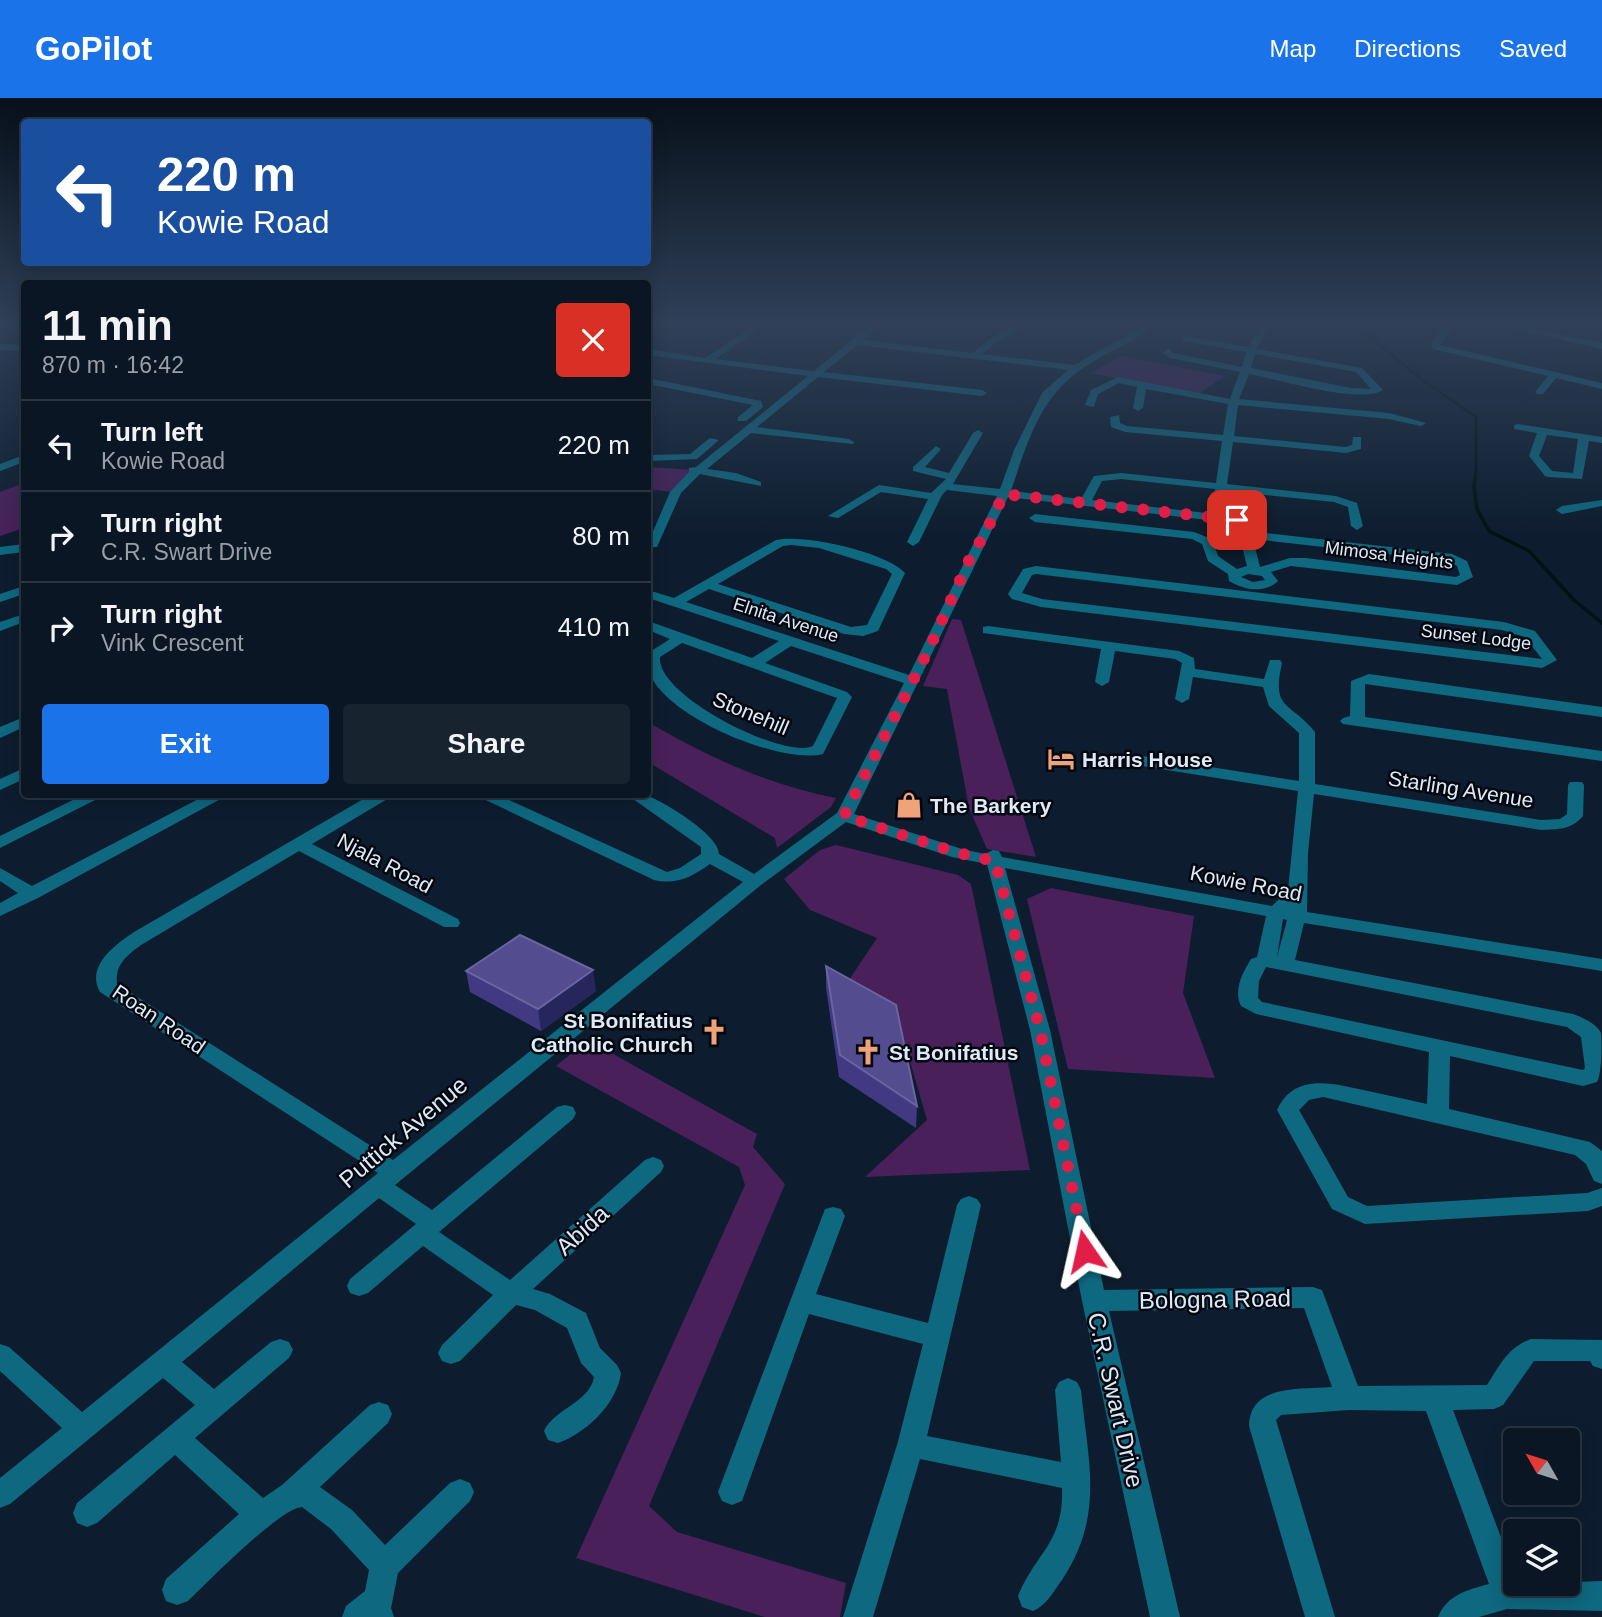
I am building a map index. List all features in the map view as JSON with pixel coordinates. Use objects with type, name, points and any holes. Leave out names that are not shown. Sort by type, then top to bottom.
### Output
[{"type":"street","points":[[717,395],[758,403],[758,407],[736,424]]},
{"type":"street","points":[[651,545],[676,492],[698,470],[790,395]]},
{"type":"street","points":[[844,816],[913,681],[975,547],[982,540],[997,493],[1045,395]]},
{"type":"street","points":[[1090,405],[1093,395]]},
{"type":"street","points":[[1138,408],[1140,395]]},
{"type":"street","points":[[1188,410],[1190,395],[1284,412],[1331,410],[1420,423]]},
{"type":"street","points":[[1219,505],[1236,395]]},
{"type":"street","points":[[1331,410],[1332,422]]},
{"type":"street","points":[[1379,415],[1382,427]]},
{"type":"street","points":[[1115,417],[1115,425],[1125,429],[1228,440],[1346,450],[1357,447],[1357,439]]},
{"type":"street","points":[[1518,426],[1602,440]]},
{"type":"street","points":[[747,429],[849,442]]},
{"type":"street","points":[[1543,430],[1534,456],[1549,474],[1578,477],[1584,437]]},
{"type":"street","points":[[651,458],[693,457],[725,432]]},
{"type":"street","points":[[913,542],[935,497],[948,482],[978,433]]},
{"type":"street","points":[[936,449],[917,469],[948,482],[997,493],[1237,520],[1243,523],[1257,570]]},
{"type":"street","points":[[0,468],[21,459]]},
{"type":"street","points":[[651,466],[698,470],[745,478],[757,484]]},
{"type":"street","points":[[1084,503],[1095,481],[1107,475],[1342,500],[1353,505],[1357,526]]},
{"type":"street","points":[[834,516],[879,488],[935,497]]},
{"type":"street","points":[[1562,510],[1598,505]]},
{"type":"street","points":[[1035,518],[1198,537],[1209,543],[1212,558],[1235,573],[1257,570],[1270,575],[1272,581],[1265,585],[1253,607]]},
{"type":"street","name":"Mimosa Heights","points":[[1257,570],[1298,562],[1457,581],[1467,577],[1463,564],[1452,558],[1266,537]]},
{"type":"street","points":[[675,603],[708,584],[789,540],[809,542],[890,566],[899,573],[873,628],[863,632],[849,631],[708,584]]},
{"type":"street","points":[[0,551],[21,548]]},
{"type":"street","name":"Sunset Lodge","points":[[1253,607],[1036,570],[1027,572],[1015,594],[1025,600],[1041,603],[1253,607],[1512,627],[1530,634],[1550,660],[1542,664],[1253,607]]},
{"type":"street","points":[[1235,573],[1253,607]]},
{"type":"street","points":[[0,598],[21,591]]},
{"type":"street","name":"Elnita Avenue","points":[[651,595],[913,681]]},
{"type":"street","points":[[0,627],[21,619]]},
{"type":"street","points":[[651,626],[681,638]]},
{"type":"street","points":[[988,629],[1179,655],[1189,661],[1182,699]]},
{"type":"street","name":"Stonehill","points":[[681,638],[755,663],[832,689],[845,697],[817,751],[793,753],[712,721],[690,708],[652,664],[653,655],[681,638]]},
{"type":"street","points":[[755,663],[789,641]]},
{"type":"street","points":[[1101,682],[1109,646]]},
{"type":"street","points":[[1275,663],[1270,684],[1274,703],[1307,732],[1307,787],[1290,906],[1275,962]]},
{"type":"street","points":[[1187,672],[1270,684]]},
{"type":"street","points":[[1602,712],[1364,679],[1357,684],[1353,720],[1602,756]]},
{"type":"street","points":[[0,733],[21,723]]},
{"type":"street","points":[[1129,759],[1307,787]]},
{"type":"street","points":[[0,785],[21,774]]},
{"type":"street","name":"Starling Avenue","points":[[1307,787],[1555,825],[1570,821],[1576,816],[1576,785]]},
{"type":"street","points":[[0,843],[91,798]]},
{"type":"street","points":[[0,910],[214,798]]},
{"type":"street","name":"Roan Road","points":[[378,798],[125,947],[107,967],[107,987],[386,1179]]},
{"type":"street","points":[[490,798],[660,876],[679,876],[710,856]]},
{"type":"street","points":[[640,798],[702,837],[710,846],[710,856]]},
{"type":"street","name":"Kowie Road","points":[[844,816],[958,853],[1290,906],[1486,948],[1542,954],[1602,965]]},
{"type":"street","name":"Puttick Avenue","points":[[0,1495],[755,881],[844,816]]},
{"type":"street","name":"Njala Road","points":[[299,844],[450,923]]},
{"type":"street","points":[[710,856],[755,881]]},
{"type":"street","name":"Kowie Road","points":[[994,858],[1036,868],[1290,906]]},
{"type":"street","name":"C.R. Swart Drive","points":[[994,858],[1040,1030],[1094,1301],[1165,1617]]},
{"type":"street","points":[[1003,893],[1014,878],[1036,868]]},
{"type":"street","points":[[0,873],[32,894]]},
{"type":"street","points":[[1275,962],[1573,1021],[1591,1034],[1596,1069],[1590,1077],[1583,1078],[1256,1007],[1248,1001],[1247,996],[1252,971],[1258,963],[1275,962]]},
{"type":"street","points":[[1438,1114],[1440,1046]]},
{"type":"street","points":[[1602,1175],[1596,1159],[1583,1148],[1323,1089],[1311,1090],[1297,1097],[1288,1110],[1340,1203],[1366,1215],[1588,1202],[1602,1197]]},
{"type":"street","points":[[359,1286],[565,1113]]},
{"type":"street","name":"Abida","points":[[451,1353],[511,1294],[653,1166]]},
{"type":"street","points":[[386,1179],[428,1228],[511,1294],[541,1301],[578,1321],[590,1355],[608,1373],[605,1388],[597,1398],[558,1430]]},
{"type":"street","points":[[858,1617],[911,1445],[969,1205]]},
{"type":"street","points":[[732,1492],[833,1216]]},
{"type":"street","name":"Bologna Road","points":[[1094,1301],[1313,1297],[1349,1398]]},
{"type":"street","points":[[802,1301],[939,1337]]},
{"type":"street","points":[[87,1513],[280,1350]]},
{"type":"street","points":[[1320,1617],[1263,1426],[1263,1415],[1267,1408],[1275,1404],[1349,1398],[1493,1397],[1521,1355],[1531,1350],[1601,1353]]},
{"type":"street","points":[[0,1355],[82,1429]]},
{"type":"street","points":[[164,1363],[214,1405]]},
{"type":"street","points":[[1033,1595],[1071,1538],[1076,1521],[1076,1478],[1068,1391]]},
{"type":"street","points":[[1434,1399],[1503,1583]]},
{"type":"street","points":[[177,1590],[260,1514],[271,1510],[292,1494],[379,1415]]},
{"type":"street","points":[[176,1438],[260,1514]]},
{"type":"street","points":[[911,1445],[1076,1478]]},
{"type":"street","points":[[385,1566],[460,1492]]},
{"type":"street","points":[[292,1494],[305,1493],[323,1502],[385,1566],[385,1576],[371,1611]]},
{"type":"street","points":[[1454,1617],[1468,1605],[1503,1595]]},
{"type":"street","points":[[1580,1596],[1602,1596]]},
{"type":"shaded area","points":[[651,467],[695,470],[673,492],[651,489]]},
{"type":"shaded area","points":[[21,484],[21,529],[0,536],[0,492]]},
{"type":"shaded area","points":[[952,619],[961,620],[1036,857],[987,849],[969,808],[947,689],[923,686]]},
{"type":"shaded area","points":[[651,724],[739,768],[787,786],[836,798],[831,807],[777,848],[775,838],[651,764]]},
{"type":"shaded area","points":[[836,845],[958,875],[971,884],[1030,1170],[865,1177],[927,1120],[894,1006],[841,992],[877,938],[810,910],[784,879],[820,850]]},
{"type":"shaded area","points":[[1051,888],[1194,916],[1183,993],[1215,1078],[1068,1069],[1027,899]]},
{"type":"shaded area","points":[[588,1040],[757,1134],[753,1147],[785,1184],[649,1506],[677,1532],[846,1583],[840,1617],[765,1617],[576,1558],[745,1185],[739,1167],[556,1066]]},
{"type":"building","points":[[520,935],[593,970],[538,1009],[466,971]]},
{"type":"building","name":"St Bonifatius","points":[[826,966],[896,1005],[917,1106],[840,1055]]},
{"type":"waterway","points":[[1444,395],[1476,417],[1476,470]]},
{"type":"waterway","points":[[1476,470],[1474,487],[1477,509],[1489,531],[1529,551],[1574,600],[1602,623]]},
{"type":"place","name":"Harris House","points":[[1061,759]]},
{"type":"place","name":"The Barkery","points":[[909,805]]},
{"type":"place","name":"St Bonifatius Catholic Church","points":[[714,1032]]},
{"type":"place","name":"St Bonifatius","points":[[868,1052]]},
{"type":"route","points":[[1085,1251],[1040,1030],[995,861],[958,853],[844,816],[880,749],[975,547],[982,540],[1004,494],[1237,520]]}]
